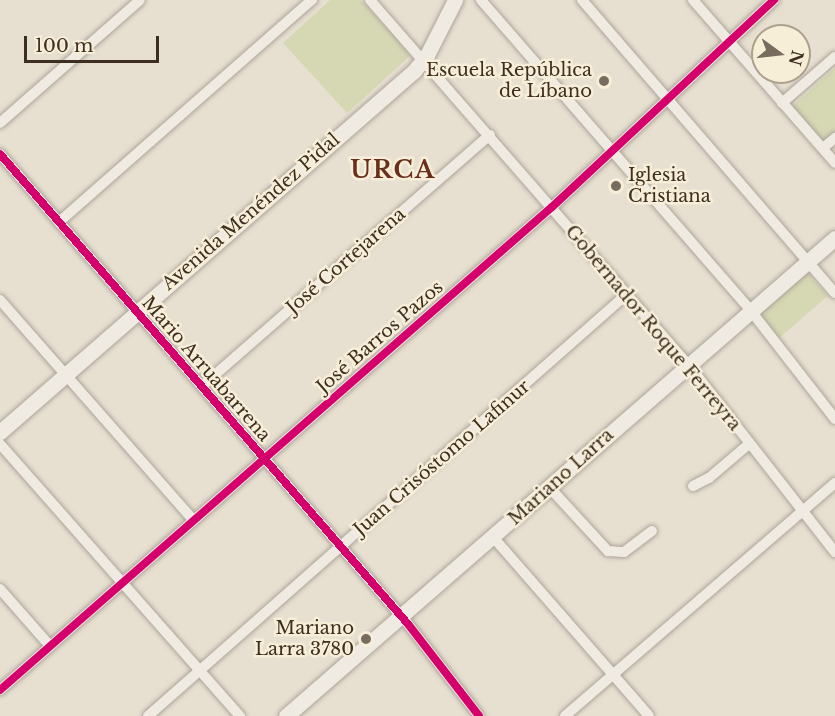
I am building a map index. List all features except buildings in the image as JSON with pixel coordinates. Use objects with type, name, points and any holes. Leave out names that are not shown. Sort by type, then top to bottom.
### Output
[{"type":"main road","name":"Avenida Menéndez Pidal","points":[[0,432],[423,61],[455,0]]},
{"type":"main road","name":"Mariano Larra","points":[[296,713],[401,615],[550,488],[688,364],[835,238]]},
{"type":"street","points":[[0,123],[140,0]]},
{"type":"street","points":[[59,222],[312,0]]},
{"type":"street","name":"Gobernador Roque Ferreyra","points":[[370,0],[688,364],[835,552]]},
{"type":"street","points":[[481,0],[751,311],[835,418]]},
{"type":"street","points":[[582,0],[669,97],[835,293]]},
{"type":"street","points":[[693,0],[835,163]]},
{"type":"street","name":"José Barros Pazos","points":[[0,690],[552,207],[774,0]]},
{"type":"street","points":[[782,103],[835,57]]},
{"type":"street","name":"José Cortejarena","points":[[202,386],[489,135]]},
{"type":"street","points":[[823,148],[835,138]]},
{"type":"street","name":"Mario Arruabarrena","points":[[0,154],[401,615],[479,716]]},
{"type":"street","name":"Juan Crisóstomo Lafinur","points":[[148,716],[627,294]]},
{"type":"street","points":[[0,300],[193,520]]},
{"type":"street","points":[[0,444],[240,716]]},
{"type":"street","points":[[693,486],[709,478],[749,444]]},
{"type":"street","points":[[565,716],[835,483]]},
{"type":"street","points":[[550,488],[608,551],[624,552],[652,531]]},
{"type":"street","points":[[493,537],[649,716]]},
{"type":"street","points":[[0,589],[50,646]]},
{"type":"green space","points":[[330,0],[361,0],[411,55],[347,113],[283,43]]},
{"type":"green space","points":[[835,68],[835,131],[824,142],[792,107]]},
{"type":"green space","points":[[806,271],[828,296],[779,338],[758,313]]},
{"type":"cycle path","points":[[0,690],[552,207],[774,0]]},
{"type":"cycle path","points":[[0,154],[408,624],[479,716]]},
{"type":"place","name":"Escuela República de Líbano","points":[[604,81]]},
{"type":"place","name":"Iglesia Cristiana","points":[[616,186]]},
{"type":"place","name":"Mariano Larra 3780","points":[[366,639]]},
{"type":"district","name":"URCA","points":[[393,170]]}]
